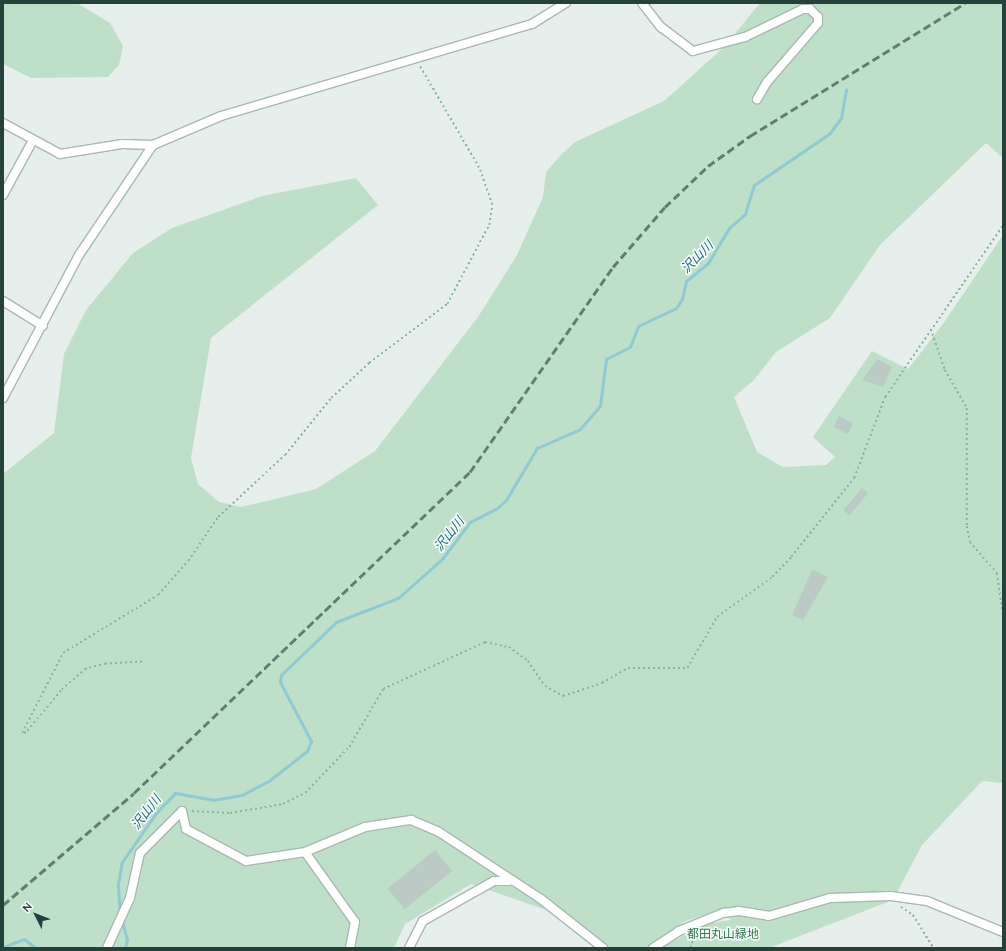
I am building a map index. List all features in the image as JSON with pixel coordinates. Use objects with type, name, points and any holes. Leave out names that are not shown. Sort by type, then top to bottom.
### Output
[{"type":"street","points":[[3,123],[32,142],[60,154],[122,144],[153,145],[210,120],[532,24],[566,3]]},
{"type":"street","points":[[642,3],[661,27],[693,51],[745,37],[803,9],[810,9],[818,17],[818,23],[757,99]]},
{"type":"street","points":[[3,195],[32,142]]},
{"type":"street","points":[[3,398],[43,326],[79,255],[153,145]]},
{"type":"street","points":[[3,301],[43,326]]},
{"type":"street","points":[[182,811],[186,829],[241,860],[305,852],[365,827],[411,820],[439,832],[510,881],[541,900],[603,948]]},
{"type":"street","points":[[107,948],[130,898],[140,853],[182,811]]},
{"type":"street","points":[[305,852],[355,922],[350,948]]},
{"type":"street","points":[[409,948],[423,921],[494,881],[510,881]]},
{"type":"street","points":[[653,948],[679,931],[724,913],[739,911],[769,916],[820,899],[891,896],[938,904],[1003,932]]},
{"type":"path","points":[[142,662],[106,664],[86,670],[61,690],[30,729],[22,732],[63,653],[158,595],[188,561],[218,517],[285,455],[331,398],[369,363],[447,304],[490,225],[492,205],[480,168],[413,59]]},
{"type":"path","points":[[182,811],[230,814],[283,804],[305,793],[349,747],[383,689],[485,642],[509,647],[528,661],[545,686],[562,696],[602,682],[628,668],[687,668],[717,617],[772,576],[791,557],[854,478],[885,397],[1003,225]]},
{"type":"path","points":[[931,329],[945,370],[967,408],[966,526],[970,542],[997,573],[1003,613]]},
{"type":"path","points":[[891,896],[895,904],[912,915],[934,948]]},
{"type":"path","points":[[690,948],[698,927]]},
{"type":"green space","points":[[3,3],[77,3],[110,23],[123,46],[119,65],[108,77],[31,78],[3,64]]},
{"type":"green space","name":"都田丸山緑地","points":[[760,3],[1003,3],[1003,158],[986,143],[880,245],[830,318],[776,352],[754,380],[734,397],[757,452],[783,467],[826,465],[835,457],[813,437],[872,351],[908,369],[943,324],[1003,235],[1003,783],[982,781],[922,845],[893,900],[769,948],[661,948],[705,924],[731,920],[720,910],[685,921],[652,948],[605,948],[563,916],[471,884],[405,924],[394,948],[3,948],[3,474],[54,433],[64,354],[86,310],[133,253],[172,228],[262,196],[356,178],[378,205],[211,338],[191,458],[198,484],[219,502],[241,507],[316,489],[375,451],[478,317],[517,255],[543,197],[546,172],[561,155],[575,142],[664,101],[724,47]]},
{"type":"building","points":[[877,359],[892,367],[883,387],[862,380]]},
{"type":"building","points":[[839,416],[853,423],[848,434],[834,427]]},
{"type":"building","points":[[862,488],[868,493],[849,515],[843,510]]},
{"type":"building","points":[[812,570],[828,577],[803,620],[792,615]]},
{"type":"building","points":[[435,850],[452,871],[405,909],[388,888]]},
{"type":"waterway","name":"沢山川","points":[[120,916],[118,884],[122,862],[156,813],[175,793],[213,800],[242,795],[270,780],[307,751],[311,741],[280,682],[281,675],[336,622],[398,598],[442,559],[470,522],[496,509],[506,500],[537,448],[580,429],[600,406],[606,359],[630,347],[638,326],[676,308],[682,299],[686,281],[708,263],[729,228],[745,214],[754,185],[829,134],[841,118],[846,89]]},
{"type":"waterway","name":"沢山川","points":[[122,921],[127,940],[125,948]]},
{"type":"waterway","name":"沢山川","points":[[3,947],[24,939],[36,948]]},
{"type":"railway","points":[[3,905],[134,793],[470,472],[613,267],[665,207],[708,166],[750,136],[965,3]]}]
